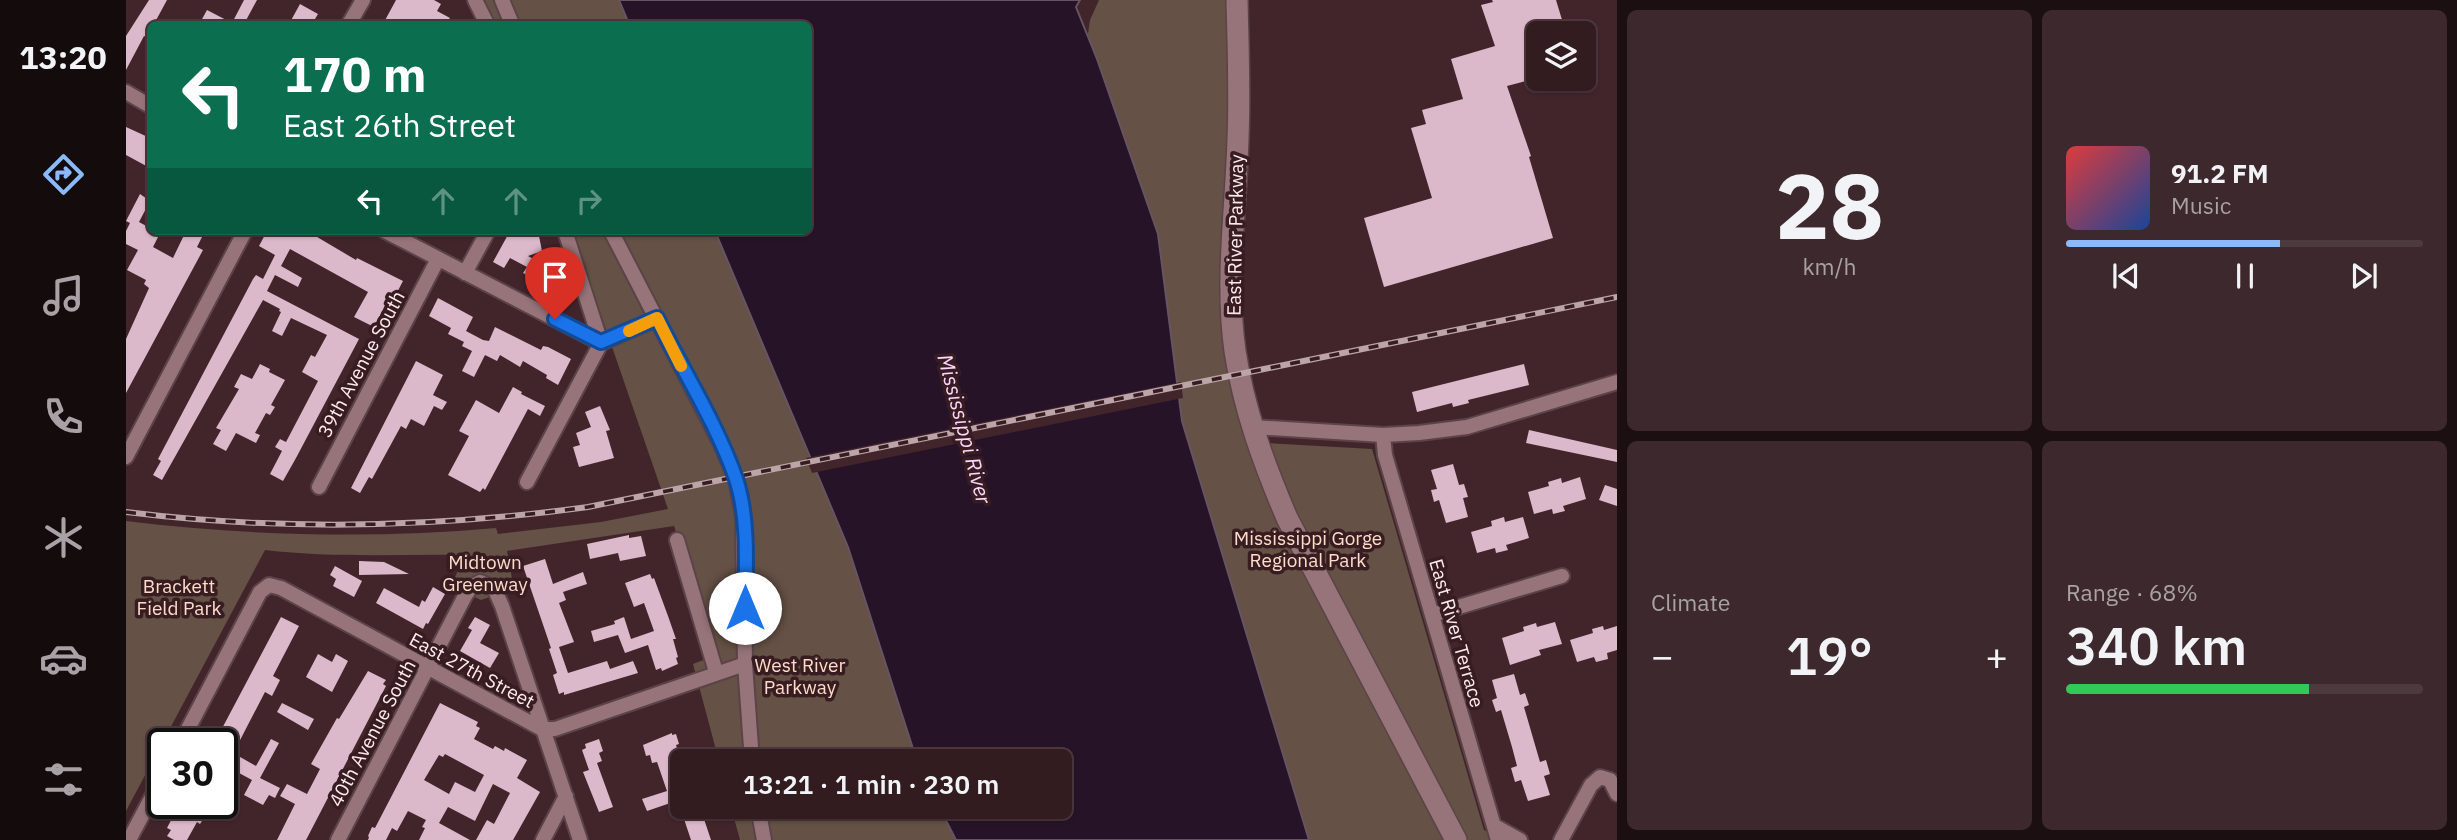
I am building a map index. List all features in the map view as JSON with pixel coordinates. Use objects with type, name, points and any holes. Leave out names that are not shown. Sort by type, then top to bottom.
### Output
[{"type":"street","points":[[351,21],[363,0]]},
{"type":"street","points":[[475,0],[486,21]]},
{"type":"street","points":[[502,0],[511,21]]},
{"type":"street","name":"East River Parkway","points":[[1237,0],[1238,139],[1231,292],[1235,350],[1252,427],[1263,463],[1287,518],[1456,840]]},
{"type":"street","points":[[126,92],[147,104]]},
{"type":"street","points":[[126,457],[243,235]]},
{"type":"street","points":[[392,235],[601,342]]},
{"type":"street","points":[[465,273],[486,235]]},
{"type":"street","points":[[566,235],[601,342]]},
{"type":"street","points":[[613,235],[720,442],[736,479],[743,516],[746,589],[744,664],[751,749]]},
{"type":"street","name":"39th Avenue South","points":[[319,487],[438,259]]},
{"type":"street","points":[[527,482],[601,342],[657,318]]},
{"type":"street","points":[[1252,427],[1383,435],[1467,427],[1617,382]]},
{"type":"street","name":"East River Terrace","points":[[1383,435],[1385,455],[1496,833]]},
{"type":"street","points":[[677,540],[716,672]]},
{"type":"street","points":[[1432,615],[1562,576]]},
{"type":"street","name":"40th Avenue South","points":[[338,840],[471,587],[480,582],[494,589],[502,606],[542,729]]},
{"type":"street","name":"East 27th Street","points":[[188,728],[260,592],[269,585],[281,588],[542,729],[555,729],[744,664]]},
{"type":"street","points":[[542,729],[580,840]]},
{"type":"street","points":[[1561,840],[1591,785],[1600,777],[1610,780],[1617,794]]},
{"type":"street","points":[[543,840],[566,796]]},
{"type":"street","points":[[129,840],[147,806]]},
{"type":"street","points":[[760,819],[764,840]]},
{"type":"street","points":[[1496,833],[1520,840]]},
{"type":"green space","points":[[482,0],[619,0],[628,21],[494,21]]},
{"type":"green space","name":"Mississippi Gorge Regional Park","points":[[1099,0],[1246,0],[1249,149],[1239,276],[1241,327],[1266,443],[1372,449],[1484,830],[1503,840],[1308,838],[1176,430],[1085,54],[1090,20]]},
{"type":"green space","name":"West River Parkway","points":[[573,235],[717,235],[848,547],[913,749],[716,749],[693,664],[719,654],[674,526],[507,551],[514,589],[481,600],[451,586],[465,555],[340,555],[265,550],[170,728],[147,728],[147,772],[126,811],[126,521],[264,533],[357,535],[496,528],[498,534],[601,522],[668,509]]},
{"type":"green space","points":[[734,819],[945,819],[956,840],[740,840]]},
{"type":"water","name":"Mississippi River","points":[[619,0],[1080,0],[1076,7],[1158,234],[1182,421],[1309,840],[956,840],[945,819],[1072,819],[1072,749],[913,749],[848,547],[717,235],[812,235],[812,21],[628,21]]},
{"type":"pier","points":[[1181,382],[1183,398],[812,473],[806,458]]},
{"type":"building","points":[[149,0],[167,0],[156,21],[147,21],[147,38],[144,36],[126,70],[126,36]]},
{"type":"building","points":[[244,0],[257,0],[246,21],[233,21]]},
{"type":"building","points":[[396,0],[434,0],[441,4],[437,11],[450,18],[448,21],[385,21]]},
{"type":"building","points":[[1492,0],[1556,0],[1562,21],[1526,21],[1526,81],[1507,86],[1531,156],[1529,157],[1553,238],[1384,287],[1364,218],[1432,198],[1411,128],[1426,124],[1422,110],[1463,99],[1451,59],[1495,46],[1481,5],[1493,2]]},
{"type":"building","points":[[300,4],[318,14],[314,21],[291,21]]},
{"type":"building","points":[[207,10],[228,21],[201,21]]},
{"type":"building","points":[[126,127],[147,137],[147,166],[126,155]]},
{"type":"building","points":[[140,194],[147,199],[147,207],[139,222],[147,226],[147,235],[159,235],[153,247],[173,258],[184,235],[203,235],[197,247],[203,250],[126,393],[126,339],[149,288],[144,284],[146,280],[127,270],[138,250],[126,244],[126,231],[130,223],[126,221]]},
{"type":"building","points":[[265,235],[314,235],[356,260],[357,258],[403,281],[390,306],[386,304],[374,327],[354,317],[368,292],[290,249],[281,266],[302,278],[298,287],[275,275],[267,291],[359,339],[296,458],[283,481],[270,474],[282,451],[275,447],[280,439],[286,442],[318,381],[302,372],[311,355],[315,357],[327,335],[291,318],[282,336],[272,331],[281,312],[263,300],[162,480],[153,475],[161,461],[158,459],[253,279],[256,275],[263,279],[275,255],[259,246]]},
{"type":"building","points":[[508,235],[539,235],[542,251],[528,256],[544,265],[541,270],[544,271],[538,281],[523,273],[527,267],[510,258],[504,268],[493,262]]},
{"type":"building","points":[[438,298],[473,317],[466,331],[483,340],[489,341],[495,327],[541,350],[543,346],[548,347],[571,359],[558,385],[523,361],[520,367],[500,355],[497,361],[485,355],[474,377],[462,371],[472,351],[462,346],[464,342],[448,334],[451,328],[429,316]]},
{"type":"building","points":[[416,361],[443,375],[433,395],[447,402],[442,410],[434,406],[424,426],[411,419],[406,429],[401,426],[372,479],[369,477],[360,493],[351,488]]},
{"type":"building","points":[[260,364],[285,380],[271,405],[275,407],[270,415],[266,413],[255,433],[260,435],[256,443],[236,433],[226,451],[213,444],[221,430],[216,428],[239,389],[234,387],[241,374],[252,379]]},
{"type":"building","points":[[1524,364],[1529,385],[1468,400],[1469,403],[1453,407],[1452,403],[1417,412],[1412,392]]},
{"type":"building","points":[[513,387],[545,406],[540,416],[528,409],[485,490],[483,488],[480,492],[448,475],[469,436],[459,431],[476,400],[499,413]]},
{"type":"building","points":[[600,406],[610,430],[606,431],[614,458],[579,467],[573,447],[580,445],[576,433],[591,427],[585,412]]},
{"type":"building","points":[[1529,430],[1617,450],[1617,462],[1526,443]]},
{"type":"building","points":[[1453,464],[1459,485],[1464,484],[1468,497],[1463,498],[1468,517],[1446,523],[1439,500],[1434,502],[1431,490],[1437,489],[1431,470]]},
{"type":"building","points":[[1580,477],[1586,499],[1563,506],[1565,511],[1553,514],[1552,509],[1534,514],[1528,492],[1549,486],[1548,482],[1561,478],[1562,483]]},
{"type":"building","points":[[1605,485],[1617,489],[1617,506],[1599,500]]},
{"type":"building","points":[[1504,517],[1505,522],[1523,517],[1529,538],[1506,545],[1508,550],[1496,553],[1495,548],[1477,553],[1471,532],[1492,526],[1491,521]]},
{"type":"building","points":[[629,535],[629,538],[641,536],[646,556],[620,561],[618,553],[590,559],[587,544]]},
{"type":"building","points":[[545,559],[553,584],[583,572],[587,584],[563,592],[566,600],[559,603],[574,642],[559,647],[568,673],[607,661],[610,669],[633,661],[638,673],[564,695],[564,692],[559,694],[553,675],[557,673],[549,649],[551,648],[523,566]]},
{"type":"building","points":[[359,561],[384,562],[409,574],[359,575]]},
{"type":"building","points":[[335,566],[362,581],[354,597],[333,586],[336,579],[330,575]]},
{"type":"building","points":[[650,574],[652,579],[654,578],[676,639],[673,639],[678,664],[662,671],[661,668],[656,670],[648,645],[625,653],[618,635],[594,642],[591,631],[615,624],[614,621],[624,617],[631,639],[654,631],[644,603],[634,607],[625,583]]},
{"type":"building","points":[[433,587],[445,594],[423,629],[376,603],[384,588],[419,607]]},
{"type":"building","points":[[281,617],[299,626],[273,676],[280,680],[272,696],[265,692],[238,744],[238,728],[222,728]]},
{"type":"building","points":[[475,617],[490,625],[480,643],[499,653],[490,668],[460,651],[472,630],[468,628]]},
{"type":"building","points":[[1555,622],[1562,644],[1539,650],[1541,655],[1510,665],[1502,638],[1524,631],[1523,627],[1536,623],[1537,627]]},
{"type":"building","points":[[1603,626],[1604,630],[1617,626],[1617,650],[1607,653],[1608,659],[1596,662],[1594,657],[1577,662],[1570,640],[1593,633],[1592,629]]},
{"type":"building","points":[[318,654],[332,662],[336,654],[348,661],[332,692],[306,677]]},
{"type":"building","points":[[368,671],[386,680],[383,684],[386,686],[306,840],[277,840],[295,804],[280,796],[287,784],[307,794],[320,769],[311,764]]},
{"type":"building","points":[[1514,674],[1520,695],[1525,693],[1529,705],[1524,707],[1540,762],[1546,760],[1550,774],[1544,776],[1550,795],[1528,801],[1521,780],[1515,782],[1511,768],[1517,766],[1512,747],[1501,710],[1496,712],[1492,700],[1497,698],[1492,680]]},
{"type":"building","points":[[282,703],[314,719],[308,730],[277,712]]},
{"type":"building","points":[[440,703],[478,722],[476,726],[480,728],[474,739],[493,749],[495,746],[504,751],[505,748],[527,760],[517,778],[540,792],[513,840],[476,840],[487,820],[494,824],[510,793],[493,784],[475,821],[448,807],[439,823],[470,840],[419,840],[426,820],[408,811],[397,831],[392,828],[386,840],[368,840],[372,827],[375,828]],"holes":[[[445,754],[484,775],[475,792],[455,782],[449,794],[424,780],[439,755],[443,757]]]},
{"type":"building","points":[[672,733],[676,734],[679,744],[676,745],[677,749],[670,749],[670,803],[647,811],[642,799],[667,791],[657,762],[652,763],[650,755],[646,756],[643,745]]},
{"type":"building","points":[[271,739],[279,743],[260,778],[280,788],[275,798],[269,795],[263,805],[244,795],[252,780],[238,772],[238,756],[256,766]]},
{"type":"building","points":[[599,739],[603,751],[599,753],[602,761],[597,763],[613,807],[599,812],[583,772],[589,770],[582,750],[586,748],[585,744]]},
{"type":"building","points":[[172,819],[203,819],[200,824],[197,822],[187,840],[174,840],[167,836],[171,830],[167,828]]},
{"type":"building","points":[[684,819],[704,819],[711,840],[691,840]]},
{"type":"railway","points":[[126,512],[242,522],[357,524],[472,519],[588,507],[1617,297]]},
{"type":"slow traffic","points":[[629,331],[657,318],[681,366]]},
{"type":"route","points":[[555,319],[601,342],[657,318],[736,479],[743,516],[745,608]]},
{"type":"park label","name":"Midtown Greenway","points":[[485,573]]},
{"type":"park label","name":"Brackett Field Park","points":[[179,597]]}]
